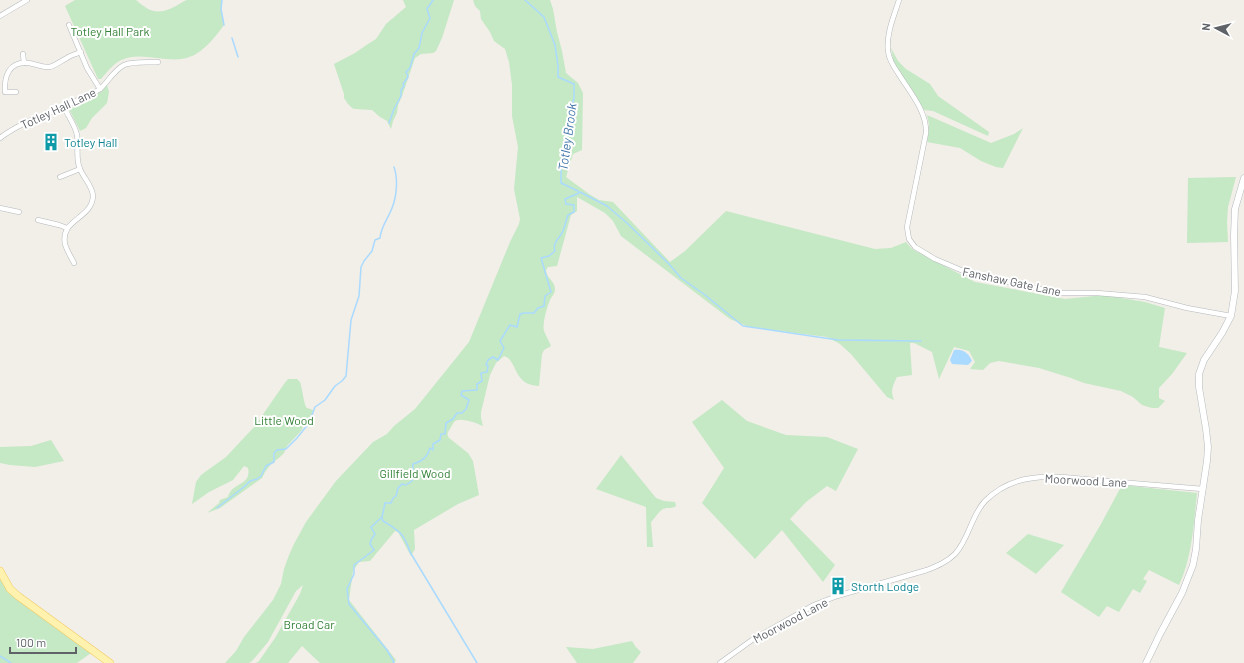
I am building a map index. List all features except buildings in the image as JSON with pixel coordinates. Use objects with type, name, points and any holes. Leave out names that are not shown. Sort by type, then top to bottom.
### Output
[{"type":"main road","points":[[1146,663],[1182,593],[1193,565],[1208,447],[1199,386],[1199,374],[1204,360],[1227,325],[1230,316],[1235,291],[1234,222],[1237,202],[1244,178]]},
{"type":"main road","points":[[0,571],[10,589],[18,596],[110,663]]},
{"type":"street","points":[[0,16],[27,0]]},
{"type":"street","name":"Fanshaw Gate Lane","points":[[899,0],[890,30],[888,46],[889,58],[923,113],[926,125],[926,133],[907,227],[907,233],[912,244],[935,259],[950,266],[968,273],[985,277],[1061,293],[1097,293],[1145,297],[1187,308],[1230,316]]},
{"type":"street","points":[[69,25],[87,68],[100,89]]},
{"type":"street","points":[[16,92],[5,92],[5,81],[9,70],[15,66],[24,63],[44,67],[52,66],[81,52]]},
{"type":"street","points":[[23,54],[24,63]]},
{"type":"street","name":"Totley Hall Lane","points":[[0,138],[29,121],[64,107],[100,89],[119,69],[124,66],[158,62]]},
{"type":"street","points":[[64,107],[75,128],[77,156],[80,169],[93,194],[93,199],[86,212],[66,228],[64,239],[65,245],[74,263]]},
{"type":"street","points":[[60,177],[80,169]]},
{"type":"street","points":[[0,209],[18,212]]},
{"type":"street","points":[[38,220],[66,228]]},
{"type":"street","name":"Moorwood Lane","points":[[720,663],[752,640],[814,605],[837,596],[907,576],[939,565],[956,553],[980,507],[989,498],[1009,484],[1033,478],[1062,477],[1203,489]]},
{"type":"green space","name":"Totley Hall Park","points":[[75,0],[136,0],[151,10],[164,11],[187,0],[222,0],[221,9],[224,25],[212,41],[196,54],[187,58],[168,59],[139,56],[130,57],[118,62],[110,68],[101,79],[98,79],[65,6]]},
{"type":"green space","points":[[403,0],[454,0],[442,38],[436,51],[433,53],[421,54],[415,58],[391,129],[387,121],[372,110],[355,109],[348,104],[344,98],[334,64],[355,53],[376,39],[386,24],[406,7]]},
{"type":"green space","points":[[473,0],[550,0],[566,73],[578,83],[583,93],[582,150],[573,154],[566,177],[599,200],[613,202],[670,262],[685,251],[726,211],[875,249],[891,248],[906,242],[912,249],[975,282],[1065,299],[1104,295],[1145,302],[1165,308],[1159,347],[1187,353],[1172,374],[1159,388],[1159,398],[1165,401],[1158,408],[1152,408],[1142,405],[1133,397],[1121,391],[1084,383],[1039,368],[999,361],[990,363],[983,370],[970,369],[975,362],[969,351],[954,347],[939,379],[932,352],[914,343],[910,343],[912,375],[897,377],[892,391],[894,400],[887,397],[851,354],[840,344],[827,337],[749,327],[730,319],[621,236],[613,221],[605,213],[577,197],[577,211],[571,215],[557,266],[548,267],[546,270],[547,275],[555,286],[555,289],[544,320],[544,331],[551,346],[544,350],[542,354],[539,386],[530,385],[524,381],[520,377],[512,362],[504,356],[496,363],[490,375],[481,412],[483,426],[469,421],[458,420],[454,422],[448,433],[449,438],[468,453],[473,461],[479,495],[458,504],[414,530],[415,549],[411,556],[398,532],[395,531],[370,561],[359,562],[353,571],[349,600],[396,660],[394,663],[320,663],[302,646],[288,663],[256,663],[275,638],[300,594],[303,585],[296,591],[268,642],[252,661],[249,663],[225,663],[236,651],[244,637],[273,600],[281,584],[284,569],[294,544],[306,522],[336,481],[373,442],[387,434],[394,426],[415,409],[469,342],[510,242],[519,224],[520,219],[514,189],[518,147],[512,116],[512,85],[509,62],[505,49],[494,41],[481,19],[480,11],[475,6]]},
{"type":"green space","points":[[891,48],[898,61],[906,69],[930,84],[938,96],[989,132],[988,136],[933,111],[924,110],[894,65]]},
{"type":"green space","points":[[107,85],[109,92],[107,103],[92,118],[86,128],[80,131],[69,109],[102,91]]},
{"type":"green space","points":[[927,115],[991,143],[1014,134],[1023,128],[1003,168],[981,161],[960,148],[927,142],[929,125]]},
{"type":"green space","points":[[1236,177],[1228,207],[1228,242],[1187,243],[1188,178]]},
{"type":"green space","name":"Little Wood","points":[[288,379],[297,379],[300,382],[306,406],[307,408],[313,410],[311,417],[305,423],[301,431],[287,446],[284,453],[271,464],[262,478],[220,508],[207,513],[219,503],[220,500],[228,497],[233,489],[247,478],[248,468],[244,466],[233,480],[209,492],[192,504],[196,482],[201,475],[226,457],[255,426]]},
{"type":"green space","points":[[722,400],[747,421],[786,435],[827,437],[858,449],[836,491],[827,486],[806,502],[790,519],[835,565],[823,582],[782,530],[755,559],[702,503],[724,468],[692,422]]},
{"type":"green space","points":[[51,440],[64,461],[35,467],[0,463],[0,447],[31,446]]},
{"type":"green space","points":[[621,455],[656,498],[664,501],[675,502],[676,506],[663,509],[651,522],[653,547],[647,547],[646,507],[596,489]]},
{"type":"green space","points":[[1122,485],[1197,493],[1190,552],[1179,585],[1149,570],[1143,579],[1147,581],[1140,593],[1133,589],[1119,612],[1107,606],[1099,617],[1061,592]]},
{"type":"green space","points":[[1028,534],[1064,545],[1036,574],[1006,553]]},
{"type":"green space","points":[[0,577],[19,601],[91,653],[77,663],[0,663]]},
{"type":"green space","points":[[632,641],[641,652],[633,663],[577,663],[566,647],[593,649]]},
{"type":"water","points":[[954,350],[965,352],[972,361],[968,365],[952,364],[950,360]]},
{"type":"waterway","points":[[222,0],[221,9],[224,25]]},
{"type":"waterway","points":[[389,123],[401,96],[401,90],[404,86],[403,84],[408,77],[406,72],[410,68],[414,54],[419,48],[422,33],[430,18],[427,9],[433,0]]},
{"type":"waterway","name":"Totley Brook","points":[[393,663],[394,662],[387,650],[349,604],[347,589],[354,574],[354,565],[374,550],[370,544],[375,534],[371,527],[382,517],[385,503],[391,503],[393,498],[396,496],[398,488],[402,484],[406,485],[412,481],[413,464],[424,459],[430,448],[433,450],[433,444],[440,440],[441,434],[445,434],[446,423],[453,419],[457,413],[462,413],[466,409],[469,400],[461,395],[462,391],[477,390],[477,384],[482,381],[481,373],[487,372],[488,366],[486,365],[488,360],[493,357],[498,360],[504,348],[500,341],[510,325],[517,327],[520,314],[534,313],[538,308],[544,306],[545,296],[551,292],[541,258],[549,256],[555,251],[555,243],[563,231],[568,215],[574,212],[574,205],[566,204],[565,199],[579,193],[578,191],[561,183],[561,159],[565,151],[567,123],[574,98],[574,84],[558,77],[555,45],[544,17],[525,0]]},
{"type":"waterway","points":[[232,38],[238,57]]},
{"type":"waterway","points":[[217,508],[250,481],[261,476],[266,466],[274,462],[274,453],[277,450],[286,449],[297,438],[309,423],[315,407],[325,400],[335,386],[346,376],[351,320],[359,296],[361,267],[372,251],[375,240],[380,238],[394,203],[396,193],[394,167]]},
{"type":"waterway","points":[[580,192],[607,206],[627,223],[669,264],[681,278],[705,295],[743,326],[838,340],[921,341]]},
{"type":"waterway","points":[[382,518],[383,521],[403,536],[410,552],[477,663]]},
{"type":"waterway","points":[[0,656],[11,663]]},
{"type":"place","name":"Totley Hall","points":[[51,142]]},
{"type":"place","name":"Storth Lodge","points":[[838,586]]},
{"type":"park label","name":"Gillfield Wood","points":[[415,473]]},
{"type":"park label","name":"Broad Car","points":[[309,624]]}]
